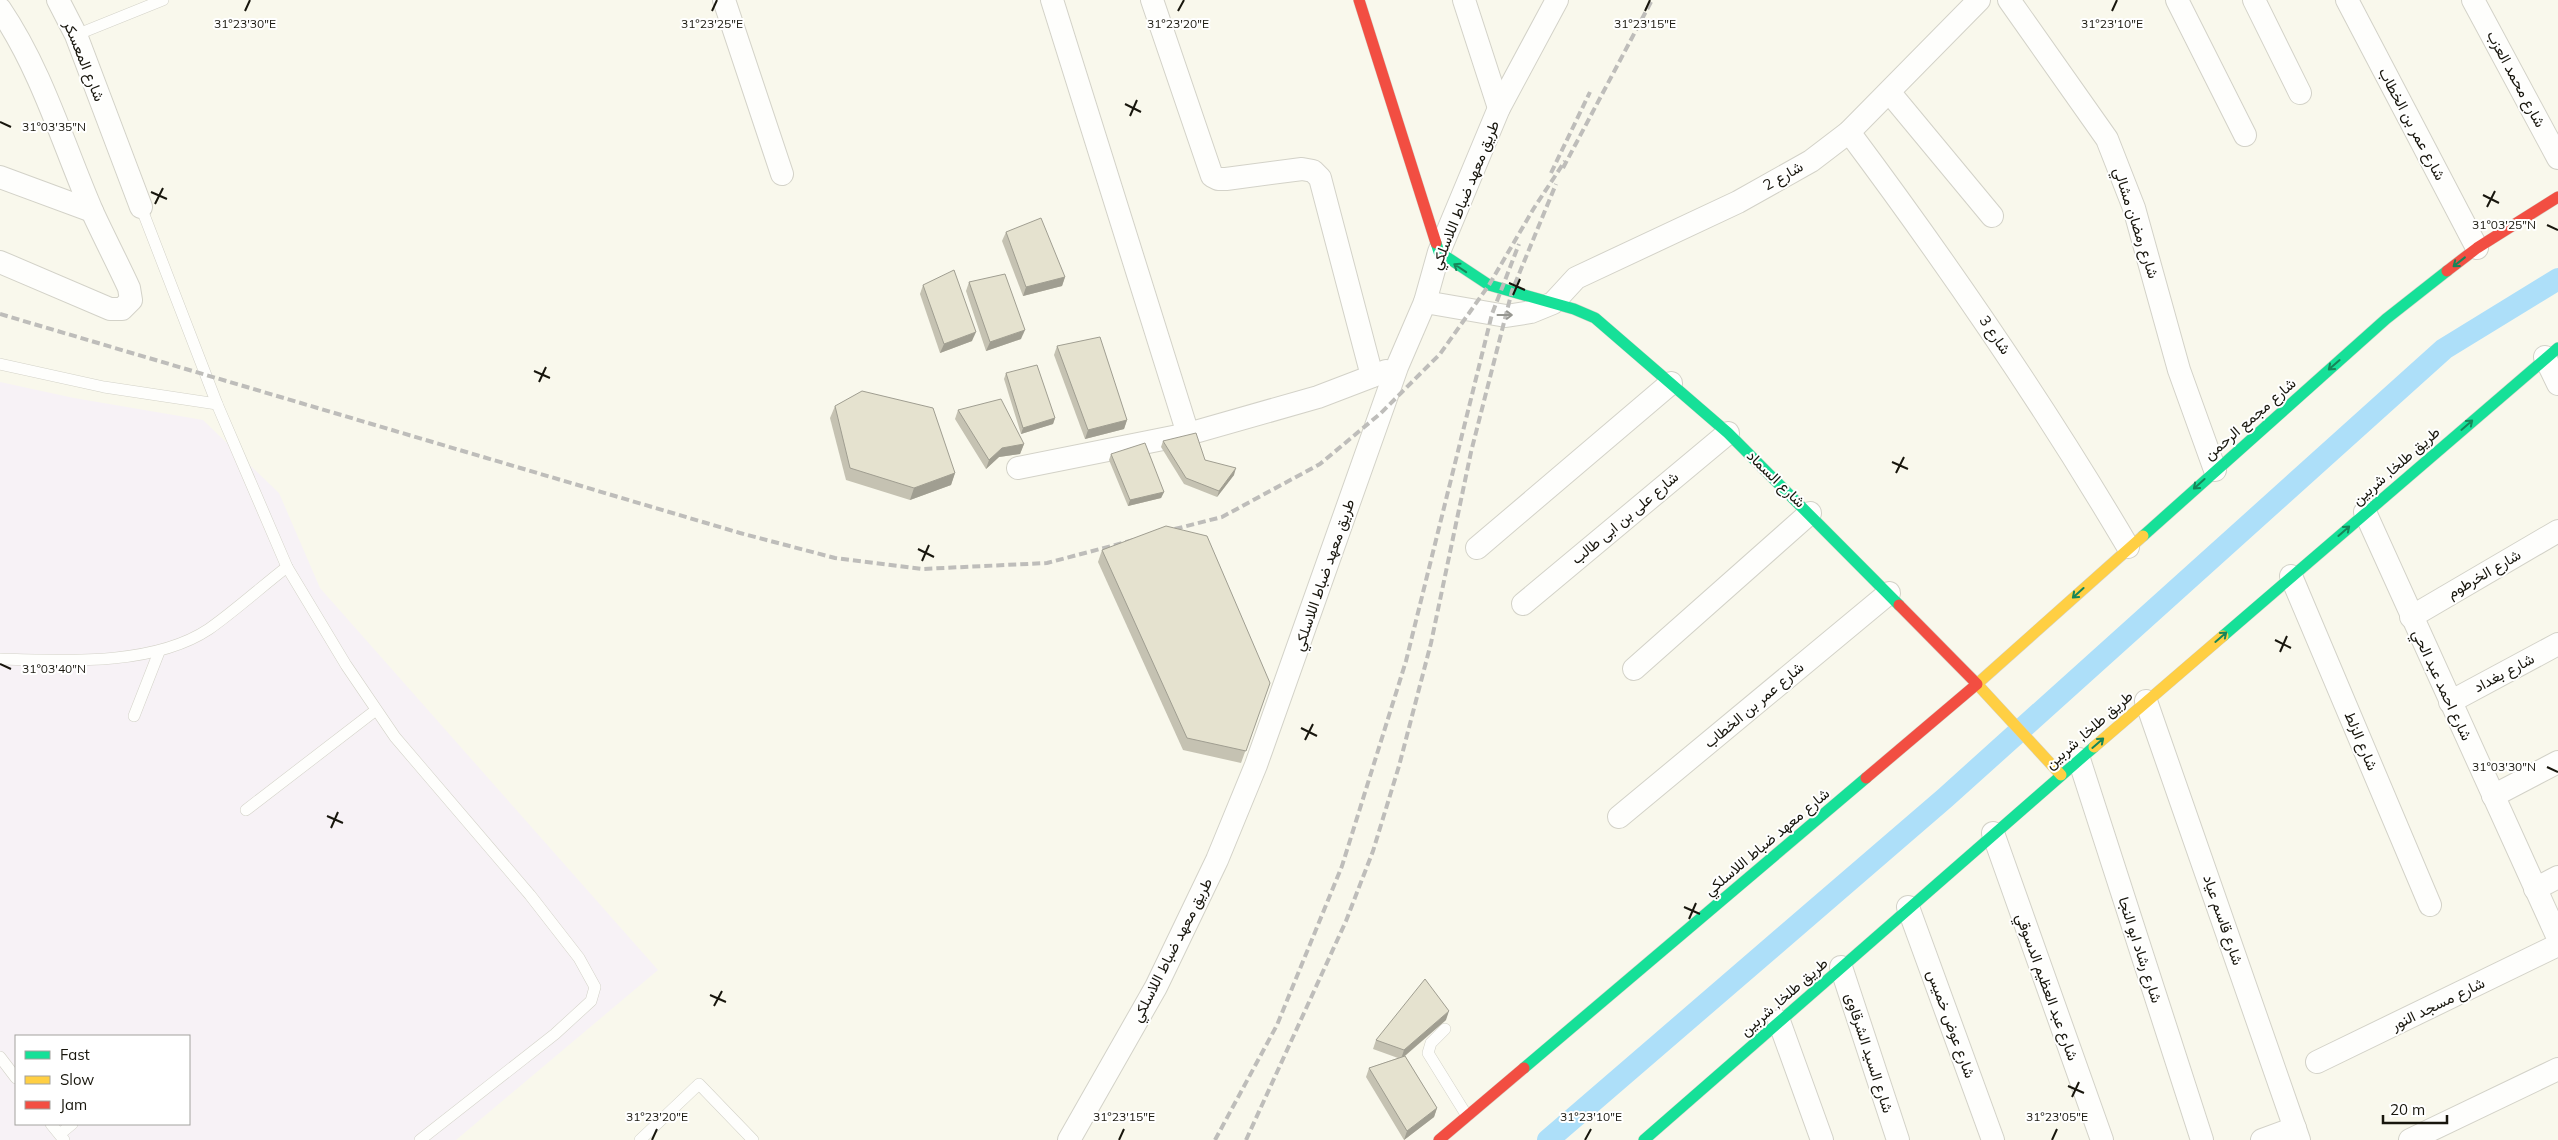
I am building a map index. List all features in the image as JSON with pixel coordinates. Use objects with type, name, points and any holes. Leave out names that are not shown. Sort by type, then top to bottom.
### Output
[{"type":"main road","points":[[1359,0],[1442,255]]},
{"type":"main road","name":"شارع مجمع الرحمن","points":[[1977,684],[2128,547],[2386,319],[2477,248],[2558,196]]},
{"type":"main road","name":"شارع السماد","points":[[1442,255],[1488,285],[1553,302],[1596,318],[1728,433],[1810,513],[1992,699],[2061,775]]},
{"type":"main road","name":"طريق طلخا, شربين","points":[[1644,1140],[1993,833],[2551,353]]},
{"type":"main road","name":"شارع معهد ضباط اللاسلكي","points":[[1438,1140],[1977,684]]},
{"type":"street","name":"شارع المعسكر","points":[[58,0],[76,35],[142,207]]},
{"type":"street","points":[[724,0],[782,174]]},
{"type":"street","points":[[1052,0],[1188,434]]},
{"type":"street","points":[[1152,0],[1212,176],[1226,179],[1302,169],[1313,171],[1320,178],[1372,376]]},
{"type":"street","points":[[1464,0],[1499,108]]},
{"type":"street","name":"طريق معهد ضباط اللاسلكي","points":[[1069,1140],[1156,987],[1217,860],[1256,765],[1396,367],[1428,302],[1442,255],[1499,108],[1557,0]]},
{"type":"street","name":"شارع 2","points":[[1553,302],[1576,278],[1738,202],[1811,160],[1850,132],[1979,0]]},
{"type":"street","name":"شارع رمضان مشالي","points":[[2009,0],[2107,139],[2134,208],[2180,370],[2215,470]]},
{"type":"street","points":[[2177,0],[2245,135]]},
{"type":"street","points":[[2254,0],[2300,93]]},
{"type":"street","name":"شارع عمر بن الخطاب","points":[[2347,0],[2477,248]]},
{"type":"street","name":"شارع محمد العزب","points":[[2474,0],[2558,158]]},
{"type":"street","points":[[0,9],[23,47],[36,74],[92,211],[131,294],[131,300],[122,310],[110,309],[0,262]]},
{"type":"street","points":[[1890,93],[1992,216]]},
{"type":"street","name":"شارع 3","points":[[1850,132],[1971,300],[2032,389],[2128,547]]},
{"type":"street","points":[[0,177],[92,211]]},
{"type":"street","points":[[1428,302],[1506,316],[1531,312],[1553,302]]},
{"type":"street","points":[[2551,353],[2558,384]]},
{"type":"street","points":[[1018,468],[1188,434],[1318,397],[1396,367]]},
{"type":"street","points":[[1477,548],[1671,383]]},
{"type":"street","name":"شارع على بن ابى طالب","points":[[1523,604],[1728,433]]},
{"type":"street","name":"شارع احمد عبد الحي","points":[[2365,512],[2558,938]]},
{"type":"street","points":[[1634,669],[1810,513]]},
{"type":"street","name":"شارع الخرطوم","points":[[2411,617],[2558,531]]},
{"type":"street","name":"شارع الزلط","points":[[2291,576],[2430,905]]},
{"type":"street","name":"شارع عمر بن الخطاب","points":[[1619,817],[1889,593]]},
{"type":"street","name":"شارع بغداد","points":[[2450,702],[2558,644]]},
{"type":"street","name":"شارع قاسم عياد","points":[[2146,701],[2297,1134]]},
{"type":"street","name":"شارع رشاد ابو النجا","points":[[2079,759],[2202,1140]]},
{"type":"street","points":[[2493,796],[2558,762]]},
{"type":"street","name":"شارع عبد العظيم الدسوقي","points":[[1993,833],[2102,1140]]},
{"type":"street","points":[[2536,889],[2558,877]]},
{"type":"street","name":"شارع عوض خميس","points":[[1908,907],[1993,1140]]},
{"type":"street","name":"شارع مسجد النور","points":[[2317,1062],[2558,945]]},
{"type":"street","name":"شارع السيد الشرقاوى","points":[[1841,967],[1898,1140]]},
{"type":"street","points":[[1779,1021],[1822,1140]]},
{"type":"street","points":[[2410,1140],[2558,1069]]},
{"type":"street","points":[[2262,1140],[2297,1134]]},
{"type":"lane","points":[[76,35],[163,0]]},
{"type":"lane","points":[[142,207],[217,404],[287,567],[346,665],[395,737],[536,903],[579,958],[595,987],[591,1002],[555,1034],[420,1140]]},
{"type":"lane","points":[[0,364],[104,387],[217,404]]},
{"type":"lane","points":[[0,659],[116,658],[159,652],[208,630],[287,567]]},
{"type":"lane","points":[[134,716],[159,652]]},
{"type":"lane","points":[[246,810],[376,710]]},
{"type":"lane","points":[[1446,1029],[1431,1043],[1428,1053],[1466,1116]]},
{"type":"lane","points":[[0,1057],[15,1077]]},
{"type":"lane","points":[[640,1140],[699,1084],[753,1140]]},
{"type":"lane","points":[[53,1125],[62,1137],[71,1125]]},
{"type":"shaded area","points":[[0,382],[74,398],[203,420],[279,493],[320,588],[658,970],[456,1140],[0,1140]]},
{"type":"building","points":[[1041,218],[1065,277],[1026,287],[1006,232]]},
{"type":"building","points":[[954,270],[976,332],[944,344],[923,285]]},
{"type":"building","points":[[1005,274],[1025,330],[990,342],[969,282]]},
{"type":"building","points":[[1100,337],[1127,420],[1088,430],[1057,346]]},
{"type":"building","points":[[1037,365],[1055,418],[1023,428],[1006,373]]},
{"type":"building","points":[[862,391],[933,408],[955,473],[914,488],[850,468],[835,406]]},
{"type":"building","points":[[1001,399],[1024,444],[1002,448],[989,460],[958,410]]},
{"type":"building","points":[[1196,433],[1205,460],[1236,468],[1219,491],[1186,478],[1163,441]]},
{"type":"building","points":[[1145,443],[1164,492],[1130,500],[1111,454]]},
{"type":"building","points":[[1166,526],[1207,536],[1270,683],[1246,751],[1187,738],[1102,550]]},
{"type":"building","points":[[1425,979],[1449,1011],[1404,1050],[1376,1040]]},
{"type":"building","points":[[1405,1056],[1437,1108],[1407,1131],[1369,1068]]},
{"type":"waterway","points":[[1548,1140],[1945,798],[2444,349],[2558,279]]},
{"type":"railway","points":[[1563,168],[1652,0]]},
{"type":"railway","points":[[1551,173],[1590,92]]},
{"type":"railway","points":[[1163,532],[1222,517],[1320,464],[1381,413],[1440,354],[1489,285],[1534,208],[1565,161]]},
{"type":"railway","points":[[1246,1140],[1346,921],[1373,851],[1399,766],[1431,643],[1471,452],[1512,291],[1556,184]]},
{"type":"railway","points":[[1215,1140],[1277,1025],[1342,866],[1406,661],[1492,314],[1519,244]]},
{"type":"railway","points":[[0,314],[740,533],[835,558],[922,569],[1047,563],[1134,540]]},
{"type":"traffic: fast","points":[[1436,243],[1439,252],[1489,285],[1574,309],[1595,318],[1728,433],[1899,605]]},
{"type":"traffic: fast","points":[[2143,536],[2386,319],[2447,271]]},
{"type":"traffic: fast","points":[[2223,636],[2558,348]]},
{"type":"traffic: fast","points":[[1644,1140],[2094,747]]},
{"type":"traffic: fast","points":[[1524,1068],[1866,778]]},
{"type":"traffic: slow","points":[[2061,775],[1977,684],[2143,536]]},
{"type":"traffic: slow","points":[[2094,747],[2223,636]]},
{"type":"traffic: jam","points":[[1359,0],[1436,243]]},
{"type":"traffic: jam","points":[[2447,271],[2477,248],[2558,197]]},
{"type":"traffic: jam","points":[[1866,778],[1977,684],[1899,605]]},
{"type":"traffic: jam","points":[[1439,1140],[1524,1068]]}]
